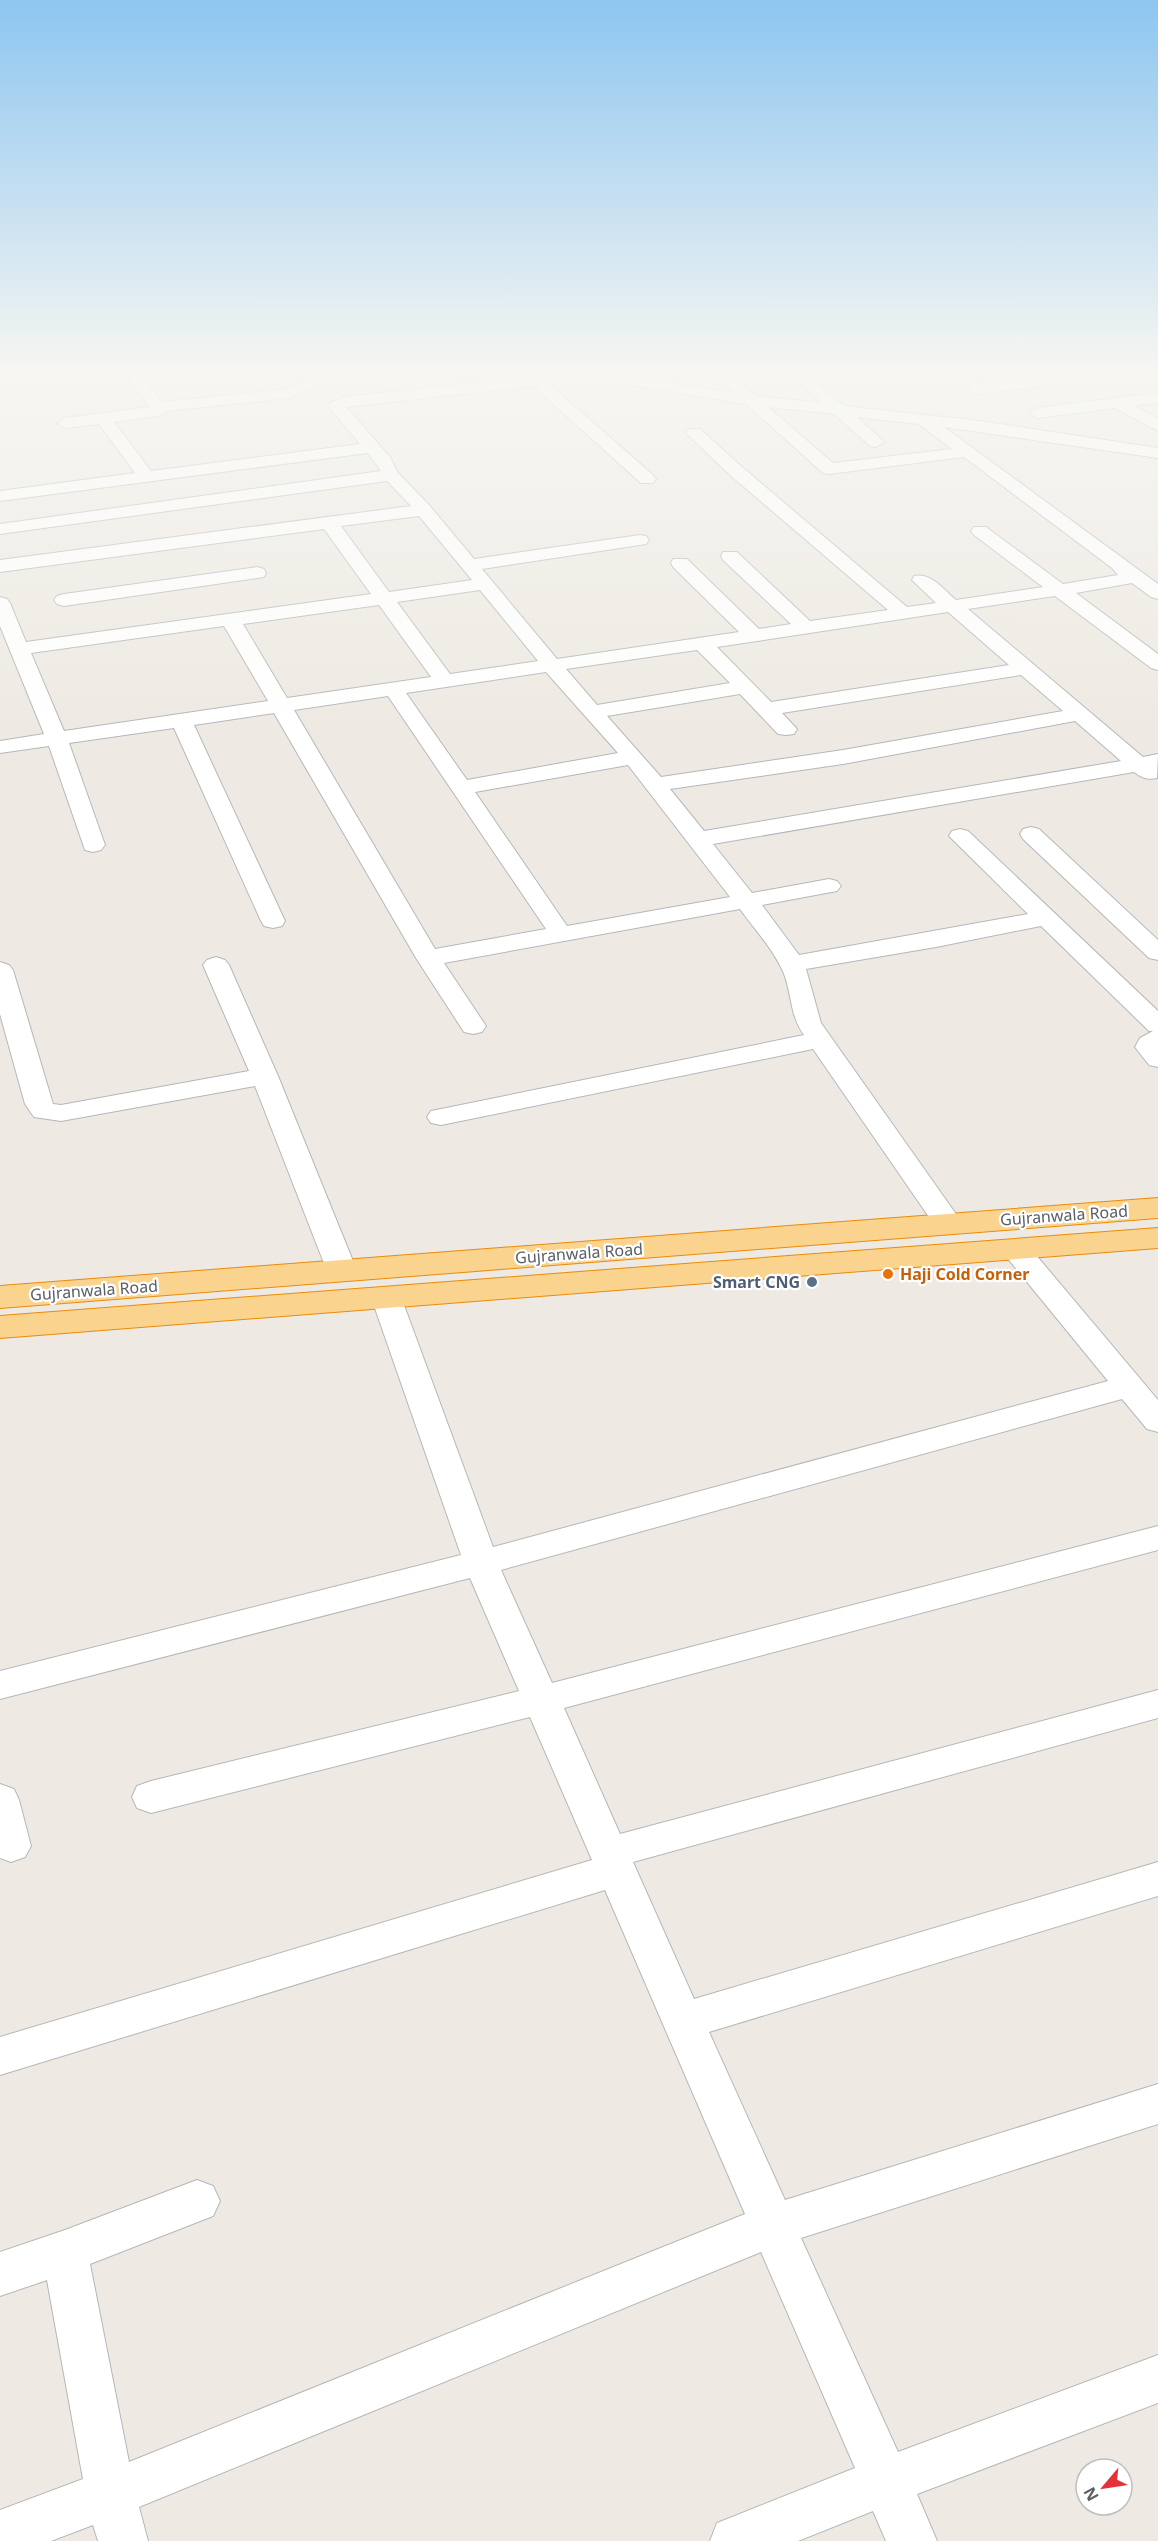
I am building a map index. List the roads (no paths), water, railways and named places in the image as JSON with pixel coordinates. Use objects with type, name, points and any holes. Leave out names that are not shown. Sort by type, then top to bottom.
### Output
[{"type":"highway","name":"Gujranwala Road","points":[[0,1298],[1158,1208]]},
{"type":"highway","name":"Gujranwala Road","points":[[0,1327],[1158,1238]]},
{"type":"street","points":[[0,496],[44,490]]},
{"type":"street","points":[[0,529],[285,490]]},
{"type":"street","points":[[405,490],[591,712],[634,757],[747,901],[792,964],[808,1023],[948,1224]]},
{"type":"street","points":[[758,490],[903,613]]},
{"type":"street","points":[[1018,490],[1158,593]]},
{"type":"street","points":[[0,566],[424,510]]},
{"type":"street","points":[[329,522],[445,682]]},
{"type":"street","points":[[980,531],[1158,664]]},
{"type":"street","points":[[233,535],[282,612]]},
{"type":"street","points":[[469,565],[640,540]]},
{"type":"street","points":[[730,556],[805,627]]},
{"type":"street","points":[[680,563],[754,635]]},
{"type":"street","points":[[0,747],[1125,580],[1130,577],[1121,568],[1122,566]]},
{"type":"street","points":[[64,600],[257,573]]},
{"type":"street","points":[[921,580],[1079,714],[1148,762],[1158,780]]},
{"type":"street","points":[[20,649],[485,584]]},
{"type":"street","points":[[1,606],[57,739],[93,845]]},
{"type":"street","points":[[230,619],[428,958],[472,1026]]},
{"type":"street","points":[[701,642],[786,729]]},
{"type":"street","points":[[766,709],[1026,668]]},
{"type":"street","points":[[591,712],[745,687]]},
{"type":"street","points":[[394,690],[561,934]]},
{"type":"street","points":[[656,784],[843,757],[1079,714]]},
{"type":"street","points":[[183,721],[273,921]]},
{"type":"street","points":[[461,788],[634,757]]},
{"type":"street","points":[[699,839],[1148,762]]},
{"type":"street","points":[[1031,834],[1158,953]]},
{"type":"street","points":[[960,836],[1158,1025]]},
{"type":"street","points":[[428,958],[829,886]]},
{"type":"street","points":[[792,964],[936,940],[1046,918]]},
{"type":"street","points":[[216,965],[265,1076],[342,1271]]},
{"type":"street","points":[[0,970],[39,1104],[44,1111],[61,1113],[265,1076]]},
{"type":"street","points":[[1158,1038],[1148,1047],[1158,1059]]},
{"type":"street","points":[[441,1117],[820,1040]]},
{"type":"street","points":[[1015,1249],[1158,1421]]},
{"type":"street","points":[[386,1297],[481,1563],[912,2541]]},
{"type":"street","points":[[0,1685],[481,1563],[1130,1386]]},
{"type":"street","points":[[151,1797],[540,1700],[1158,1538]]},
{"type":"street","points":[[0,2056],[612,1861],[1158,1704]]},
{"type":"street","points":[[0,1800],[11,1846]]},
{"type":"street","points":[[683,2020],[1158,1879]]},
{"type":"street","points":[[0,2535],[110,2494],[773,2225],[1158,2104]]},
{"type":"street","points":[[0,2274],[65,2252],[197,2200]]},
{"type":"street","points":[[65,2252],[110,2494],[123,2541]]},
{"type":"street","points":[[735,2541],[885,2481],[1158,2379]]},
{"type":"place","name":"Haji Cold Corner","points":[[888,1274]]},
{"type":"place","name":"Smart CNG","points":[[812,1282]]}]
